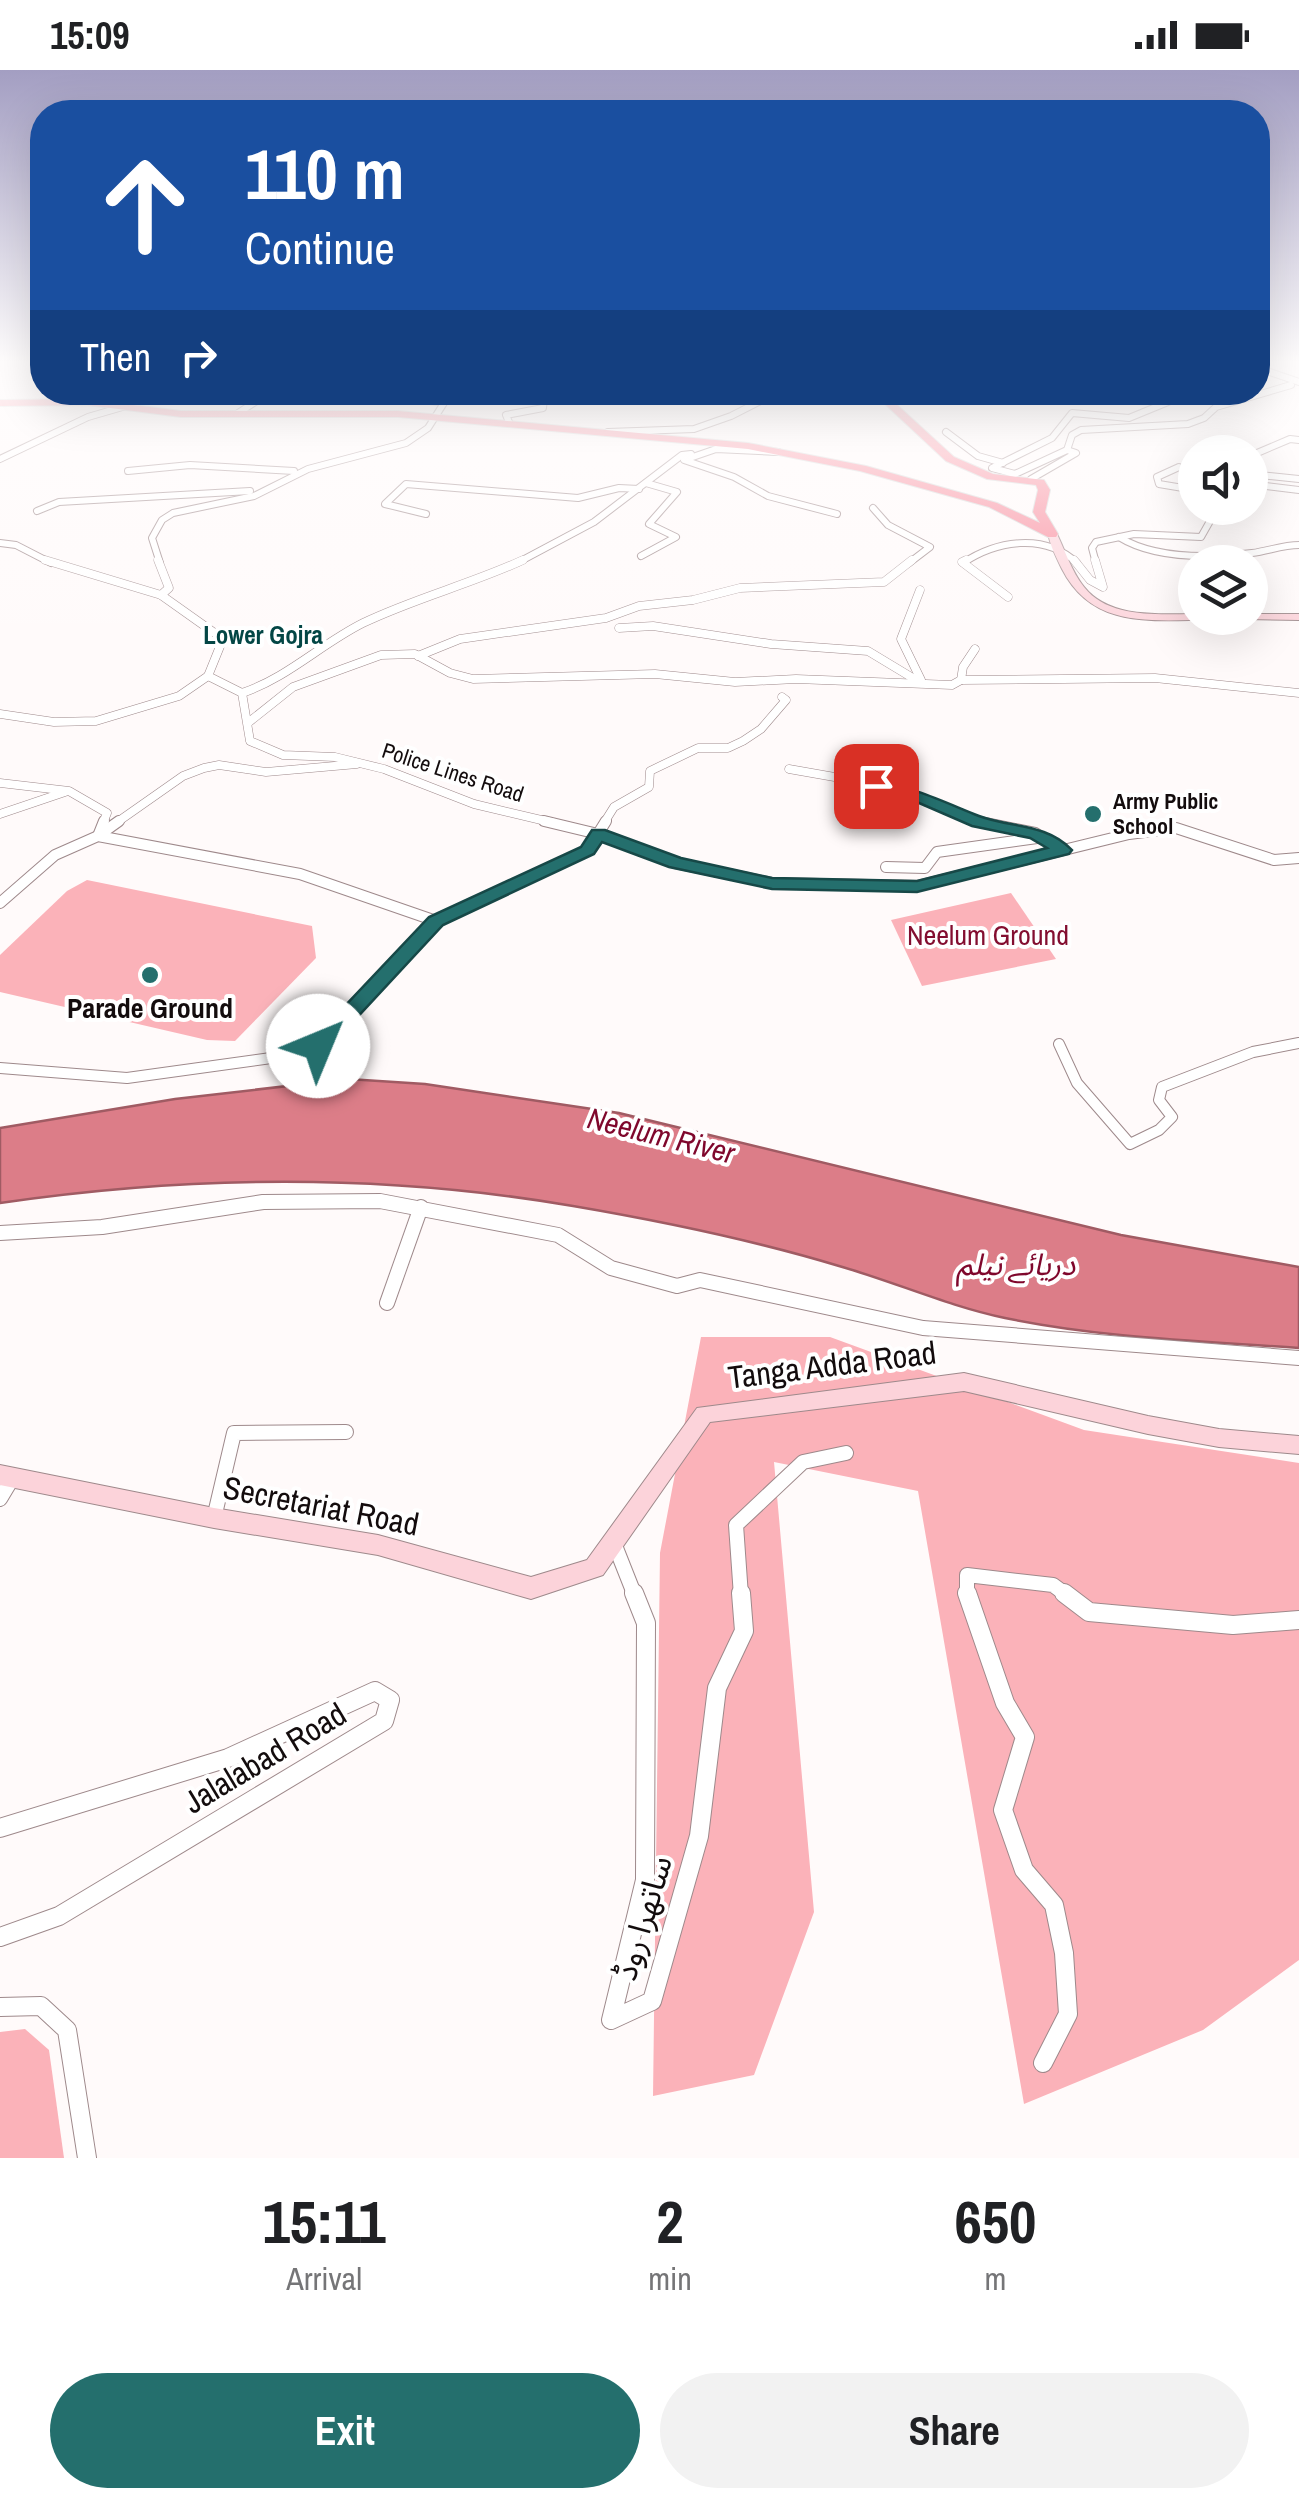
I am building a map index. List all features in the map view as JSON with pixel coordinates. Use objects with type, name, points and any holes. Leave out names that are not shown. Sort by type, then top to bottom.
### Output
[{"type":"highway","points":[[812,457],[993,505],[1052,534]]},
{"type":"highway","points":[[948,457],[991,478],[1031,478],[1042,486],[1039,512],[1052,534]]},
{"type":"main road","points":[[1052,534],[1086,596],[1106,607],[1152,617],[1178,617]]},
{"type":"main road","points":[[1268,617],[1299,617]]},
{"type":"main road","name":"Tanga Adda Road","points":[[614,1542],[704,1414],[964,1382],[1148,1425],[1219,1438],[1299,1445]]},
{"type":"main road","name":"Secretariat Road","points":[[4,1484],[378,1545],[531,1588],[596,1568],[614,1542]]},
{"type":"street","points":[[161,595],[170,581],[152,546],[153,532],[170,515],[269,490],[284,477],[303,470],[363,457]]},
{"type":"street","points":[[208,676],[242,694],[272,685],[342,634],[408,602],[535,554],[608,513],[679,457]]},
{"type":"street","points":[[687,457],[684,460],[688,464],[734,478],[768,496],[838,514]]},
{"type":"street","points":[[983,457],[1003,463]]},
{"type":"street","points":[[1014,457],[992,468],[1014,474],[1050,457]]},
{"type":"street","points":[[1031,478],[1072,457]]},
{"type":"street","points":[[128,471],[150,465],[210,463],[246,469],[303,470]]},
{"type":"street","points":[[1178,467],[1157,477],[1159,484],[1178,487]]},
{"type":"street","points":[[1268,476],[1299,479]]},
{"type":"street","points":[[426,514],[386,504],[406,484],[578,498],[643,486],[677,492],[648,524],[676,537],[640,556]]},
{"type":"street","points":[[1268,486],[1299,490]]},
{"type":"street","points":[[37,511],[59,502],[269,490]]},
{"type":"street","points":[[249,722],[293,687],[380,655],[418,656],[460,639],[606,618],[639,606],[693,600],[740,588],[884,582],[930,547],[888,525],[873,508]]},
{"type":"street","points":[[1008,597],[962,562],[1026,539],[1038,540],[1060,550],[1074,560],[1092,584],[1104,587],[1092,548],[1096,542],[1160,533],[1201,537],[1208,525]]},
{"type":"street","points":[[1119,538],[1126,544],[1176,553],[1252,552],[1299,545]]},
{"type":"street","points":[[0,543],[16,545],[48,562],[161,595],[223,639],[208,676],[188,694],[171,702],[147,704],[107,719],[76,723],[0,714]]},
{"type":"street","points":[[920,590],[901,639],[915,674],[925,684]]},
{"type":"street","points":[[619,628],[654,626],[772,644],[868,651],[925,684]]},
{"type":"street","points":[[961,680],[963,668],[975,649]]},
{"type":"street","points":[[418,656],[450,673],[474,680],[654,674],[735,682],[796,679],[952,686],[961,680],[990,684],[1036,679],[1171,680],[1250,683],[1299,693]]},
{"type":"street","name":"Police Lines Road","points":[[242,694],[250,741],[283,755],[335,757],[361,763],[474,804],[598,834],[676,863],[772,883],[917,886],[1129,834],[1176,828],[1274,860],[1299,858]]},
{"type":"street","points":[[0,1068],[127,1078],[292,1056],[318,1046],[436,921],[588,850],[614,806],[648,787],[650,771],[698,748],[728,748],[743,741],[761,730],[786,700],[782,697]]},
{"type":"street","points":[[0,903],[56,855],[98,836],[183,776],[219,766],[266,772],[361,763]]},
{"type":"street","points":[[789,769],[897,788],[978,822],[1004,824],[1042,837],[1062,850]]},
{"type":"street","points":[[0,784],[69,791],[107,813],[98,836]]},
{"type":"street","points":[[0,814],[69,791]]},
{"type":"street","points":[[98,836],[300,874],[436,921]]},
{"type":"street","points":[[886,867],[925,868],[937,852],[1042,837]]},
{"type":"street","points":[[1059,1044],[1077,1084],[1130,1144],[1159,1130],[1172,1118],[1159,1100],[1162,1088],[1253,1052],[1299,1044]]},
{"type":"street","points":[[0,1233],[102,1227],[263,1202],[380,1201],[558,1236],[611,1268],[677,1286],[700,1280],[923,1328],[1299,1358]]},
{"type":"street","points":[[386,1303],[421,1207]]},
{"type":"street","points":[[214,1518],[234,1432],[346,1432]]},
{"type":"street","name":"ساتھرا روڈ","points":[[614,1542],[646,1623],[645,1880],[611,2020],[652,2001],[690,1872],[699,1836],[717,1688],[744,1631],[736,1525],[803,1462],[846,1453]]},
{"type":"street","points":[[1043,2063],[1068,2014],[1064,1953],[1054,1905],[1024,1870],[1002,1810],[1025,1737],[1005,1703],[967,1598],[967,1575],[1053,1584],[1089,1612],[1234,1625],[1299,1620]]},
{"type":"street","name":"Jalalabad Road","points":[[0,1828],[228,1758],[375,1691],[390,1700],[384,1721],[59,1916],[0,1937]]},
{"type":"street","points":[[0,2006],[41,2006],[67,2030],[87,2158]]},
{"type":"green space","name":"Parade Ground","points":[[87,880],[312,926],[316,958],[235,1041],[207,1040],[0,992],[0,955],[67,891]]},
{"type":"green space","name":"Neelum Ground","points":[[1011,893],[1056,959],[922,986],[891,920]]},
{"type":"green space","points":[[701,1337],[830,1337],[1084,1430],[1299,1463],[1299,1960],[1203,2030],[1024,2104],[918,1491],[774,1462],[814,1912],[754,2075],[653,2096],[660,1553]]},
{"type":"green space","points":[[25,2029],[49,2050],[64,2158],[0,2158],[0,2032]]},
{"type":"water","name":"دریائے نیلم","points":[[348,1079],[425,1084],[619,1113],[1121,1235],[1299,1267],[1299,1348],[1041,1325],[963,1307],[839,1266],[740,1240],[501,1195],[358,1183],[215,1183],[0,1203],[0,1128],[175,1099]]},
{"type":"place","name":"Army Public School","points":[[1093,814]]},
{"type":"place","name":"Parade Ground","points":[[150,975]]},
{"type":"district","name":"Lower Gojra","points":[[263,635]]},
{"type":"route","points":[[318,1046],[436,921],[588,850],[598,834],[676,863],[772,883],[917,886],[1062,850],[1035,833],[978,822],[907,791],[876,786]]},
{"type":"water label","name":"Neelum River","points":[[661,1136]]}]
